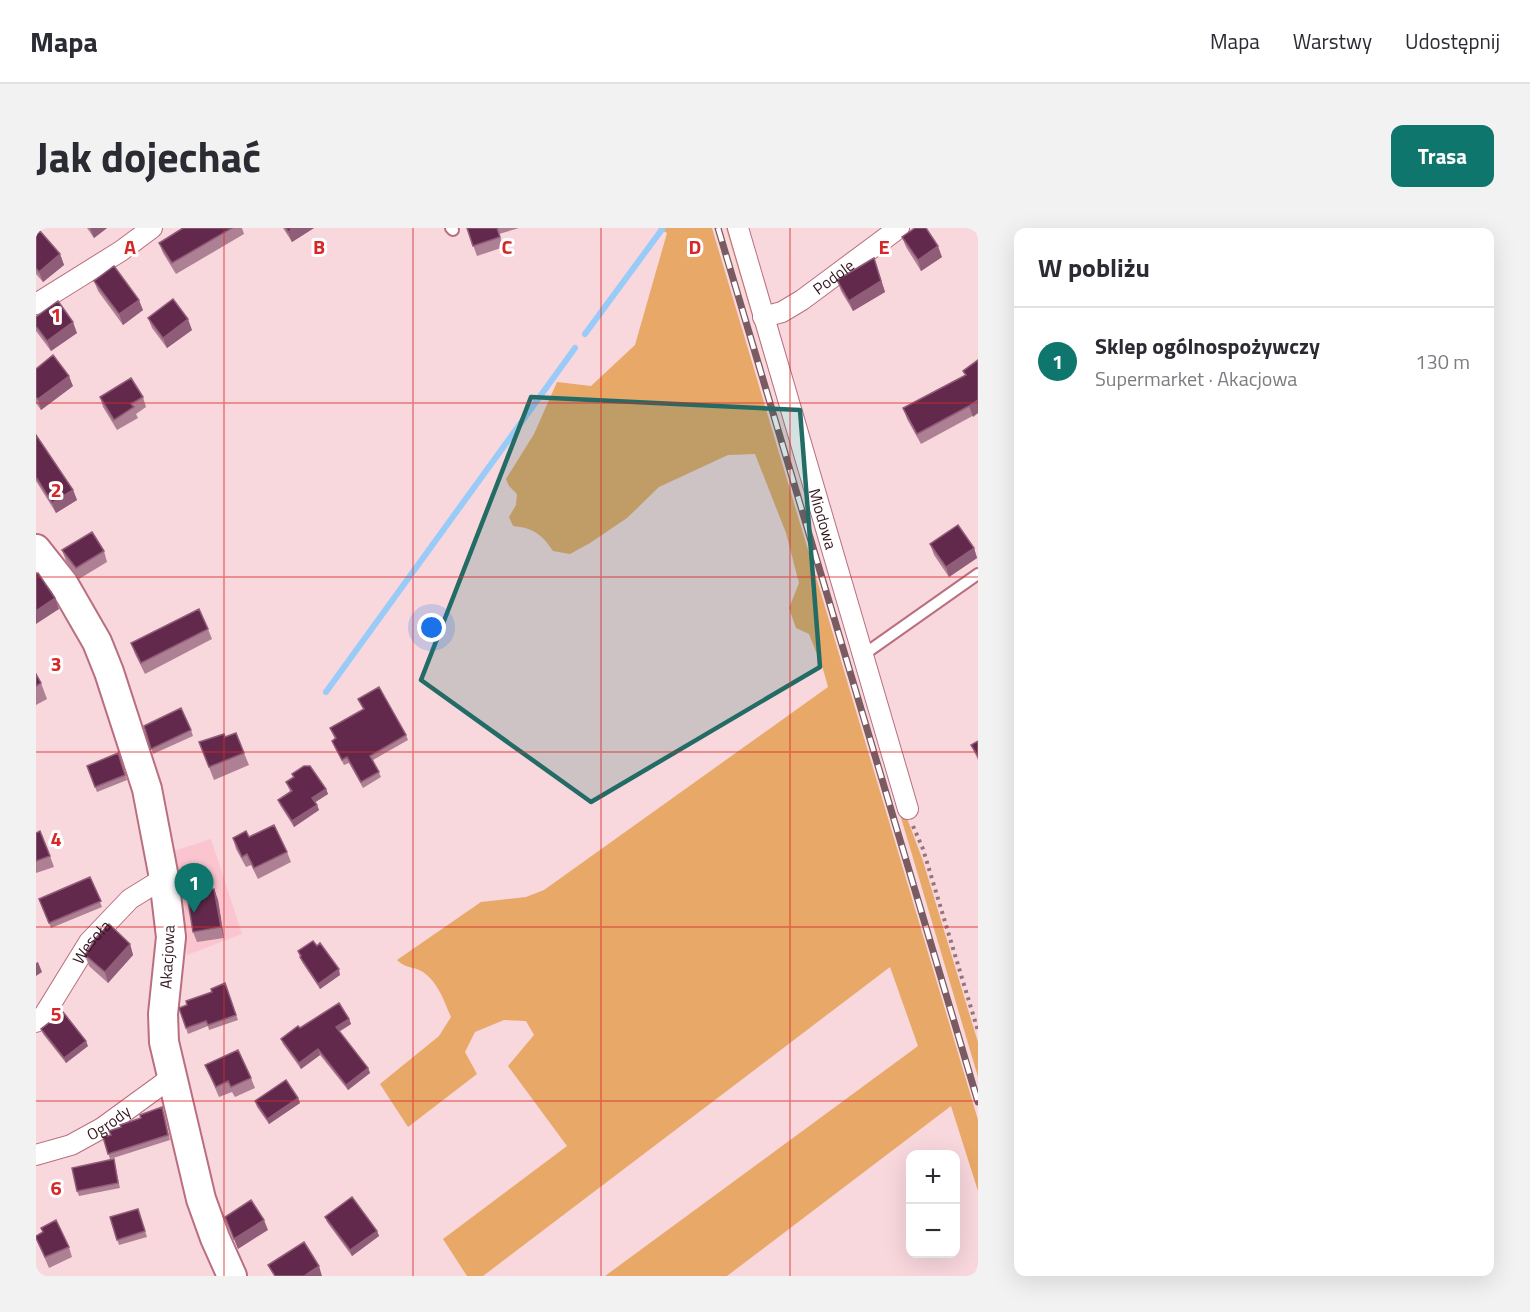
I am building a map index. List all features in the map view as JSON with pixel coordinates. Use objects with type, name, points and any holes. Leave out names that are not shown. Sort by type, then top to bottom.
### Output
[{"type":"street","points":[[36,304],[121,251],[152,228]]},
{"type":"street","name":"Miodowa","points":[[738,228],[908,809]]},
{"type":"street","name":"Podole","points":[[764,318],[782,312],[802,300],[899,228]]},
{"type":"street","name":"Akacjowa","points":[[36,549],[63,583],[97,642],[147,789],[164,878],[171,937],[163,1014],[164,1042],[201,1199],[232,1276]]},
{"type":"street","name":"Wesoła","points":[[36,1022],[44,1015],[89,942],[130,899],[164,878]]},
{"type":"street","name":"Ogrody","points":[[36,1155],[71,1145],[102,1128],[171,1077]]},
{"type":"lane","points":[[863,655],[978,574]]},
{"type":"path","points":[[908,809],[923,849],[978,1031]]},
{"type":"highlighted area","points":[[531,397],[800,410],[820,667],[591,802],[421,680]]},
{"type":"shaded area","points":[[658,228],[712,228],[978,1120],[978,1191],[951,1106],[727,1276],[605,1276],[918,1046],[890,967],[483,1276],[467,1276],[443,1239],[567,1146],[508,1066],[534,1035],[526,1021],[504,1020],[475,1032],[465,1052],[477,1074],[408,1127],[380,1084],[439,1036],[451,1017],[433,981],[420,970],[397,960],[481,902],[526,897],[544,890],[828,687],[809,634],[796,628],[789,608],[799,583],[786,533],[755,454],[728,455],[659,487],[627,518],[570,554],[553,551],[536,533],[526,528],[513,526],[509,517],[516,505],[517,494],[506,479],[534,434],[557,382],[591,386],[635,345],[667,233]]},
{"type":"shaded area","points":[[726,228],[733,228],[904,810],[923,861],[978,1042],[978,1077]]},
{"type":"shaded area","points":[[211,839],[242,934],[187,955],[183,897],[174,851]]},
{"type":"building","points":[[183,228],[232,228],[172,263],[159,243]]},
{"type":"building","points":[[467,228],[497,228],[500,237],[473,246]]},
{"type":"building","points":[[915,228],[926,228],[938,246],[918,260],[902,237]]},
{"type":"building","points":[[40,231],[60,254],[39,272],[36,268],[36,235]]},
{"type":"building","points":[[874,258],[881,281],[849,301],[837,280]]},
{"type":"building","points":[[114,266],[139,300],[119,314],[94,281]]},
{"type":"building","points":[[173,299],[188,319],[163,338],[148,318]]},
{"type":"building","points":[[58,301],[73,322],[47,341],[36,326],[36,317]]},
{"type":"building","points":[[53,355],[69,376],[38,399],[36,397],[36,369]]},
{"type":"building","points":[[978,360],[978,400],[917,434],[903,408],[966,375],[963,371]]},
{"type":"building","points":[[131,378],[143,397],[131,404],[134,407],[114,420],[100,397]]},
{"type":"building","points":[[36,435],[73,490],[52,503],[36,477]]},
{"type":"building","points":[[958,525],[974,548],[946,567],[930,544]]},
{"type":"building","points":[[92,532],[104,551],[76,568],[62,550]]},
{"type":"building","points":[[38,573],[55,598],[36,611],[36,574]]},
{"type":"building","points":[[199,609],[208,629],[141,663],[131,643]]},
{"type":"building","points":[[36,674],[41,683],[36,686]]},
{"type":"building","points":[[379,687],[406,735],[370,756],[379,772],[361,782],[347,757],[342,760],[332,741],[336,738],[330,728],[364,709],[358,699]]},
{"type":"building","points":[[181,708],[191,730],[151,749],[144,726]]},
{"type":"building","points":[[236,733],[244,753],[209,767],[199,742],[224,734],[225,737]]},
{"type":"building","points":[[978,741],[978,756],[971,745]]},
{"type":"building","points":[[118,753],[125,775],[95,787],[87,766]]},
{"type":"building","points":[[304,766],[310,766],[326,789],[312,798],[317,805],[292,821],[278,800],[292,791],[286,782],[294,777],[292,774]]},
{"type":"building","points":[[274,825],[287,852],[254,868],[247,854],[242,857],[233,838],[246,831],[249,837]]},
{"type":"building","points":[[40,831],[50,856],[36,861],[36,833]]},
{"type":"building","points":[[90,877],[101,901],[49,923],[39,899]]},
{"type":"building","points":[[207,884],[208,890],[214,889],[221,927],[193,932],[186,888]]},
{"type":"building","points":[[109,924],[130,944],[105,972],[85,955],[95,939]]},
{"type":"building","points":[[313,941],[317,946],[320,943],[339,969],[318,984],[298,951]]},
{"type":"building","points":[[225,983],[236,1015],[208,1025],[206,1021],[186,1028],[179,1008],[187,1005],[186,1001],[212,992],[211,989]]},
{"type":"building","points":[[339,1003],[349,1019],[336,1027],[368,1068],[346,1085],[318,1049],[299,1063],[281,1039],[298,1026],[300,1028]]},
{"type":"building","points":[[63,1012],[86,1041],[64,1058],[41,1029]]},
{"type":"building","points":[[238,1050],[251,1078],[231,1087],[228,1081],[216,1087],[205,1065]]},
{"type":"building","points":[[286,1080],[298,1098],[267,1119],[255,1101]]},
{"type":"building","points":[[162,1107],[168,1135],[108,1154],[103,1137],[111,1135],[109,1131]]},
{"type":"building","points":[[114,1159],[118,1183],[77,1191],[72,1168]]},
{"type":"building","points":[[352,1197],[377,1231],[350,1250],[325,1217]]},
{"type":"building","points":[[251,1200],[264,1220],[234,1239],[225,1217]]},
{"type":"building","points":[[138,1209],[145,1231],[117,1240],[110,1217]]},
{"type":"building","points":[[56,1220],[69,1247],[45,1257],[36,1236],[43,1232],[41,1228]]},
{"type":"building","points":[[304,1242],[319,1266],[304,1276],[275,1276],[268,1265]]},
{"type":"waterway","points":[[585,334],[663,228]]},
{"type":"waterway","points":[[326,692],[575,348]]},
{"type":"railway","points":[[718,228],[978,1102]]},
{"type":"place","name":"Sklep ogólnospożywczy","points":[[194,913]]}]
